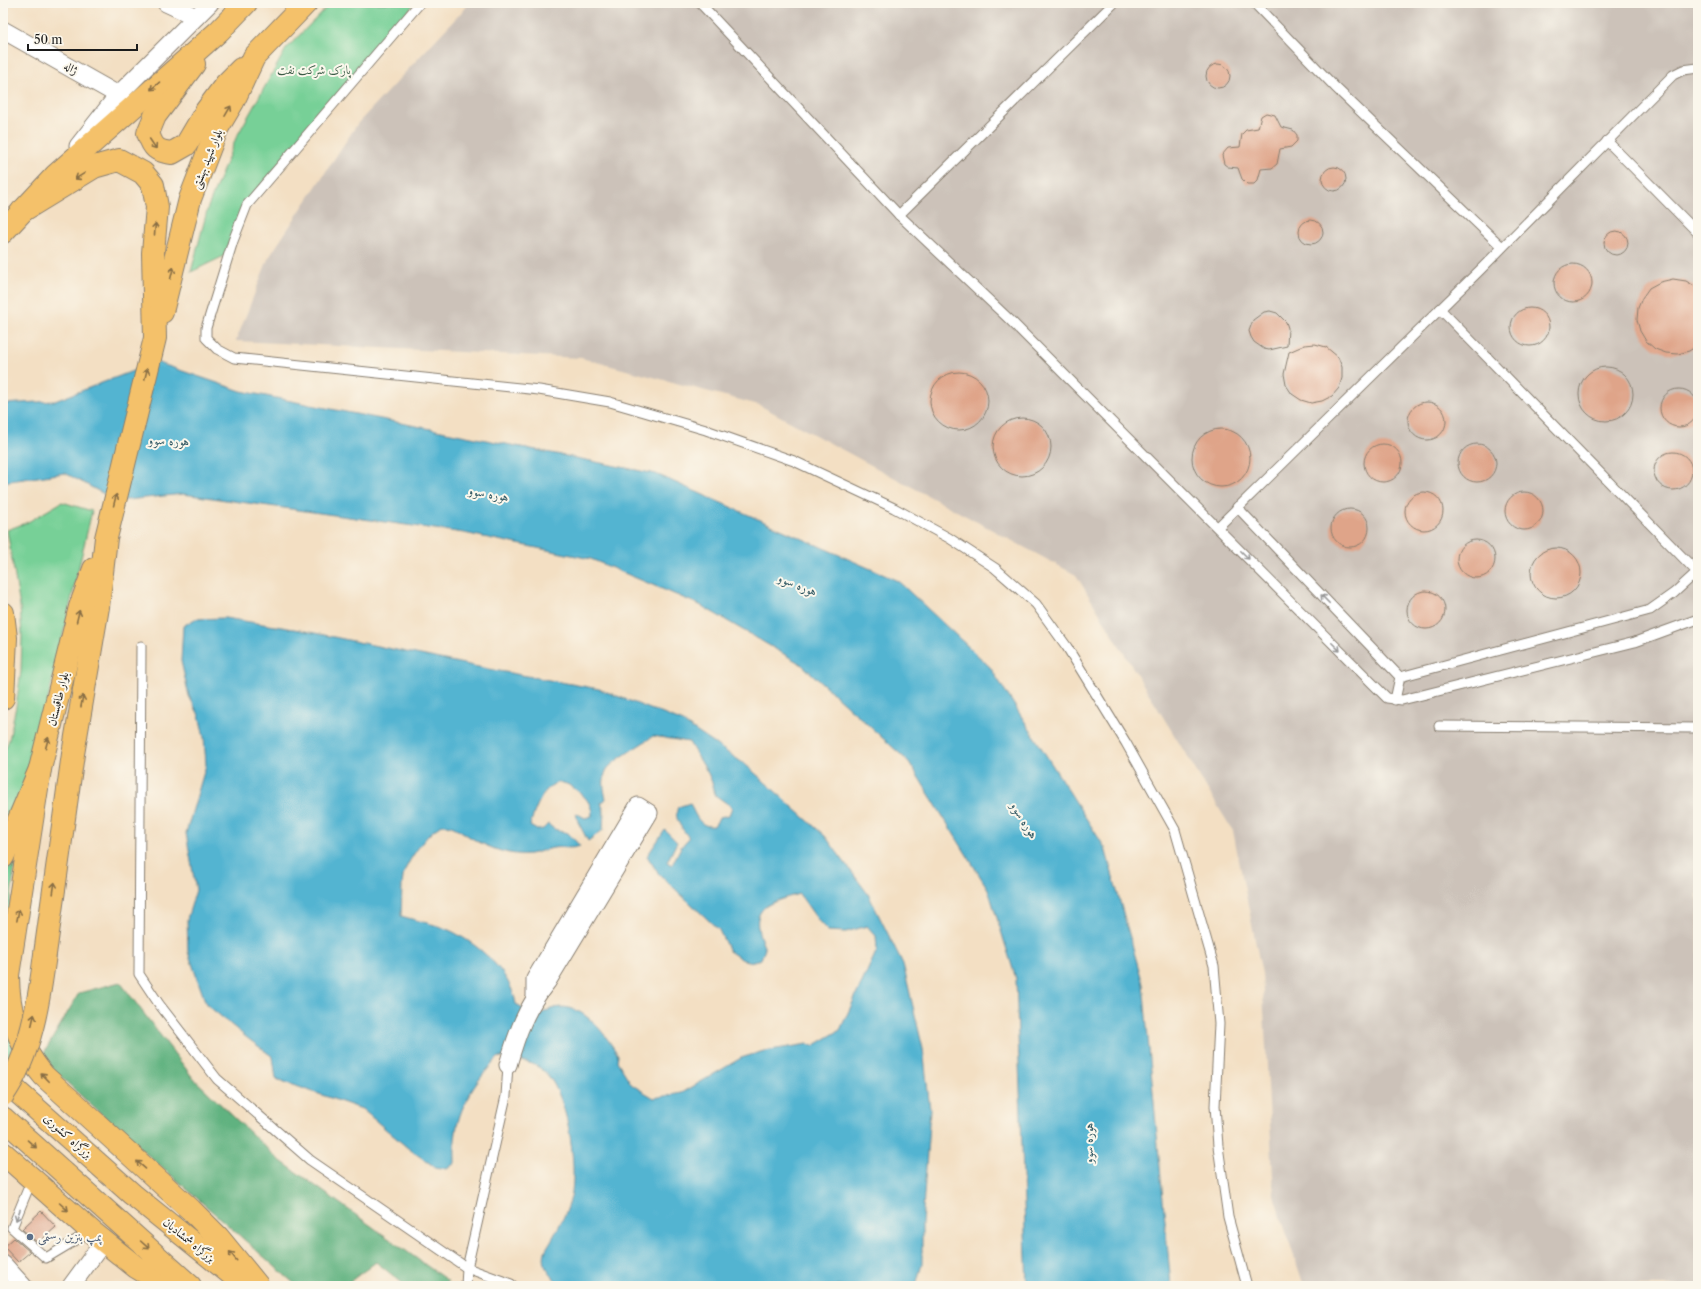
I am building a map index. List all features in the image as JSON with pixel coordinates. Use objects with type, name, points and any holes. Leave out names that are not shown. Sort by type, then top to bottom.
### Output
[{"type":"main road","points":[[3,232],[56,175],[219,31],[246,3]]},
{"type":"main road","name":"بلوار شهید بهشتی","points":[[155,338],[190,199],[217,130],[233,102],[254,57],[306,3]]},
{"type":"main road","points":[[219,31],[155,116],[148,133],[151,143],[159,151],[172,153],[186,145],[206,111],[226,84],[254,57]]},
{"type":"main road","points":[[3,1095],[20,1064],[31,1030],[40,989],[73,754],[98,607],[106,538],[155,338],[153,253],[157,207],[153,185],[143,174],[119,160],[94,167],[22,212]]},
{"type":"main road","name":"بلوار طاقبستان","points":[[3,857],[40,769],[80,607],[106,538]]},
{"type":"main road","points":[[3,613],[6,638],[3,698]]},
{"type":"main road","points":[[40,769],[8,975],[9,1008],[13,1022],[31,1059],[44,1076],[191,1210],[218,1238],[258,1286]]},
{"type":"main road","name":"بزرگراه کشوری","points":[[3,1079],[132,1194]]},
{"type":"main road","points":[[3,1118],[190,1286]]},
{"type":"main road","points":[[3,1153],[97,1236],[136,1267],[168,1286]]},
{"type":"main road","name":"بزرگراه شمشادیان","points":[[132,1194],[246,1286]]},
{"type":"street","points":[[166,3],[196,17]]},
{"type":"street","points":[[56,175],[118,95],[210,3]]},
{"type":"street","name":"ژاله","points":[[3,30],[118,95]]},
{"type":"street","points":[[508,1065],[518,1029],[535,997],[547,982],[650,813],[638,806],[535,979],[535,997]]},
{"type":"street","points":[[71,1286],[97,1236]]},
{"type":"street","points":[[3,1264],[23,1286]]},
{"type":"lane","points":[[420,3],[248,205],[233,241],[206,328],[206,338],[217,349],[234,358],[539,390],[610,402],[706,430],[794,461],[894,508],[949,538],[994,568],[1036,604],[1067,647],[1126,743],[1175,830],[1214,966],[1219,1024],[1215,1106],[1218,1146],[1228,1217],[1246,1286]]},
{"type":"lane","points":[[700,3],[899,215],[1011,321],[1387,698],[1402,700],[1635,642],[1698,619]]},
{"type":"lane","points":[[899,215],[1114,3]]},
{"type":"lane","points":[[1254,3],[1335,87],[1502,247]]},
{"type":"lane","points":[[1218,527],[1440,309],[1673,75],[1682,70],[1698,68]]},
{"type":"lane","points":[[1607,141],[1698,233]]},
{"type":"lane","points":[[1400,677],[1650,610],[1674,593],[1698,572],[1440,309]]},
{"type":"lane","points":[[1237,507],[1400,677]]},
{"type":"lane","points":[[140,646],[139,974],[159,1004],[217,1079],[310,1160],[467,1268],[512,1284],[513,1286]]},
{"type":"lane","points":[[1395,700],[1400,677]]},
{"type":"lane","points":[[1439,726],[1698,728]]},
{"type":"lane","points":[[466,1286],[467,1268],[506,1096],[508,1065]]},
{"type":"lane","points":[[32,1178],[12,1228],[46,1258],[97,1236]]},
{"type":"shaded area","points":[[470,3],[1698,3],[1698,1286],[1304,1286],[1274,1196],[1262,974],[1233,831],[1076,575],[759,405],[581,358],[236,341],[268,259],[358,123]]},
{"type":"green space","name":"پارک شرکت نفت","points":[[331,3],[415,3],[246,204],[226,255],[191,272],[208,207],[236,138],[286,49]]},
{"type":"green space","points":[[62,502],[92,511],[39,738],[24,783],[3,834],[3,754],[9,740],[16,706],[21,671],[22,635],[20,607],[7,530],[28,522]]},
{"type":"green space","points":[[16,856],[3,960],[3,878]]},
{"type":"green space","points":[[120,982],[193,1078],[278,1159],[448,1281],[446,1286],[406,1286],[376,1262],[344,1286],[297,1286],[93,1107],[41,1058],[79,993]]},
{"type":"green space","points":[[3,1013],[13,1045],[8,1059],[3,1055]]},
{"type":"water","name":"هوره سوو","points":[[156,362],[241,391],[656,474],[898,581],[990,667],[1105,848],[1143,984],[1171,1286],[1027,1286],[1016,979],[988,889],[909,762],[801,664],[700,605],[591,559],[464,533],[183,494],[117,501],[65,473],[3,482],[3,404],[55,401]]},
{"type":"water","points":[[225,618],[300,630],[488,669],[599,689],[681,721],[746,765],[825,836],[868,894],[903,964],[923,1049],[930,1109],[922,1224],[922,1264],[916,1286],[561,1286],[548,1271],[544,1257],[546,1250],[568,1208],[571,1197],[573,1184],[572,1148],[569,1128],[558,1092],[550,1077],[540,1068],[526,1062],[499,1057],[484,1073],[466,1101],[458,1121],[455,1136],[455,1163],[447,1169],[435,1167],[409,1149],[362,1109],[276,1079],[273,1057],[206,1004],[188,952],[187,919],[196,890],[186,833],[206,765],[204,737],[199,715],[189,696],[181,661],[183,626],[195,619]],"holes":[[[653,736],[689,742],[708,774],[714,788],[715,795],[732,807],[729,815],[720,817],[714,826],[709,826],[702,823],[694,812],[690,803],[678,807],[677,819],[689,838],[681,847],[672,865],[667,862],[677,842],[665,830],[647,856],[658,873],[719,930],[729,951],[743,960],[754,962],[761,959],[765,949],[758,925],[758,917],[762,910],[776,901],[799,894],[828,931],[846,932],[867,926],[876,936],[877,950],[840,1030],[813,1046],[808,1044],[764,1051],[741,1058],[682,1093],[654,1098],[632,1085],[617,1061],[618,1055],[611,1044],[603,1033],[585,1015],[563,1007],[551,1009],[538,1016],[516,1004],[508,981],[492,960],[472,943],[451,931],[433,924],[401,916],[402,882],[405,871],[413,855],[426,838],[440,826],[449,825],[457,828],[471,838],[508,853],[530,854],[553,848],[573,848],[580,846],[568,833],[554,829],[548,824],[543,829],[537,830],[530,826],[539,801],[547,789],[557,783],[563,783],[569,785],[585,797],[590,806],[592,816],[585,818],[576,813],[578,822],[588,841],[603,830],[604,811],[601,803],[606,799],[604,781],[606,771],[609,767]]]},
{"type":"building","points":[[1218,64],[1227,67],[1230,76],[1227,85],[1218,88],[1209,85],[1206,76],[1209,67]]},
{"type":"building","points":[[1266,113],[1275,115],[1281,127],[1293,130],[1297,135],[1297,141],[1291,147],[1280,149],[1277,164],[1272,168],[1261,169],[1258,180],[1254,184],[1247,184],[1242,179],[1238,168],[1228,167],[1224,164],[1222,155],[1228,148],[1240,147],[1242,134],[1246,130],[1258,128],[1261,116]]},
{"type":"building","points":[[1334,167],[1343,170],[1346,179],[1343,188],[1334,191],[1325,188],[1322,179],[1325,170]]},
{"type":"building","points":[[1311,220],[1320,223],[1323,232],[1320,241],[1311,244],[1302,241],[1299,232],[1302,223]]},
{"type":"building","points":[[1611,231],[1621,231],[1628,238],[1628,248],[1621,255],[1611,255],[1604,248],[1604,238]]},
{"type":"building","points":[[1569,264],[1577,264],[1587,269],[1591,276],[1591,290],[1587,297],[1577,302],[1569,302],[1559,297],[1557,294],[1554,287],[1554,279],[1559,269],[1562,267]]},
{"type":"building","points":[[1673,279],[1686,281],[1698,288],[1698,345],[1689,351],[1678,354],[1666,353],[1655,349],[1646,341],[1640,331],[1637,320],[1638,308],[1642,298],[1649,288],[1660,282]]},
{"type":"building","points":[[1526,308],[1534,308],[1544,313],[1548,320],[1548,334],[1544,341],[1534,346],[1526,346],[1516,341],[1514,338],[1511,331],[1511,323],[1516,313],[1519,311]]},
{"type":"building","points":[[1270,311],[1277,313],[1286,322],[1288,328],[1287,346],[1269,350],[1264,349],[1254,342],[1249,331],[1253,320],[1264,312]]},
{"type":"building","points":[[1315,344],[1326,347],[1338,357],[1342,367],[1342,378],[1339,388],[1332,396],[1322,401],[1311,403],[1301,400],[1292,394],[1286,385],[1284,374],[1289,352],[1305,345]]},
{"type":"building","points":[[1606,367],[1616,369],[1625,375],[1631,384],[1633,394],[1631,404],[1625,413],[1616,419],[1606,421],[1596,419],[1587,413],[1581,404],[1579,394],[1581,384],[1587,375],[1596,369]]},
{"type":"building","points":[[953,372],[965,372],[980,380],[988,395],[988,407],[980,422],[965,430],[953,430],[938,422],[930,407],[930,395],[938,380]]},
{"type":"building","points":[[1675,389],[1683,389],[1693,394],[1697,401],[1697,415],[1693,422],[1683,427],[1675,427],[1665,422],[1663,419],[1660,412],[1660,404],[1665,394],[1668,392]]},
{"type":"building","points":[[1423,402],[1431,402],[1441,407],[1445,414],[1445,428],[1441,435],[1431,440],[1423,440],[1413,435],[1411,432],[1408,425],[1408,417],[1413,407],[1416,405]]},
{"type":"building","points":[[1016,418],[1028,418],[1043,426],[1051,441],[1051,453],[1043,468],[1028,476],[1016,476],[1001,468],[993,453],[993,441],[1001,426]]},
{"type":"building","points":[[1215,429],[1227,429],[1242,437],[1250,452],[1250,464],[1242,479],[1227,487],[1215,487],[1200,479],[1192,464],[1192,452],[1200,437]]},
{"type":"building","points":[[1379,444],[1387,444],[1397,449],[1401,456],[1401,470],[1397,477],[1387,482],[1379,482],[1369,477],[1367,474],[1364,467],[1364,459],[1369,449],[1372,447]]},
{"type":"building","points":[[1473,444],[1481,444],[1491,449],[1495,456],[1495,470],[1491,477],[1481,482],[1473,482],[1463,477],[1461,474],[1458,467],[1458,459],[1463,449],[1466,447]]},
{"type":"building","points":[[1669,452],[1677,452],[1687,457],[1691,464],[1691,478],[1687,485],[1677,490],[1669,490],[1659,485],[1657,482],[1654,475],[1654,467],[1659,457],[1662,455]]},
{"type":"building","points":[[1420,492],[1428,492],[1438,497],[1442,504],[1442,518],[1438,525],[1428,530],[1420,530],[1410,525],[1408,522],[1405,515],[1405,507],[1410,497],[1413,495]]},
{"type":"building","points":[[1520,492],[1528,492],[1538,497],[1542,504],[1542,518],[1538,525],[1528,530],[1520,530],[1510,525],[1508,522],[1505,515],[1505,507],[1510,497],[1513,495]]},
{"type":"building","points":[[1346,509],[1354,509],[1364,514],[1368,521],[1368,535],[1364,542],[1354,547],[1346,547],[1336,542],[1334,539],[1331,532],[1331,524],[1336,514],[1339,512]]},
{"type":"building","points":[[1472,540],[1480,540],[1490,545],[1494,552],[1494,566],[1490,573],[1480,578],[1472,578],[1462,573],[1460,570],[1457,563],[1457,555],[1462,545],[1465,543]]},
{"type":"building","points":[[1556,548],[1565,550],[1576,559],[1581,573],[1579,582],[1570,593],[1556,598],[1547,596],[1536,587],[1531,573],[1533,564],[1542,553]]},
{"type":"building","points":[[1422,591],[1430,591],[1440,596],[1444,603],[1444,617],[1440,624],[1430,629],[1422,629],[1412,624],[1410,621],[1407,614],[1407,606],[1412,596],[1415,594]]},
{"type":"building","points":[[41,1211],[56,1227],[38,1243],[22,1229]]},
{"type":"building","points":[[14,1238],[30,1252],[18,1262],[4,1247]]},
{"type":"place","name":"پمپ بنزین رستمی","points":[[30,1237]]}]
